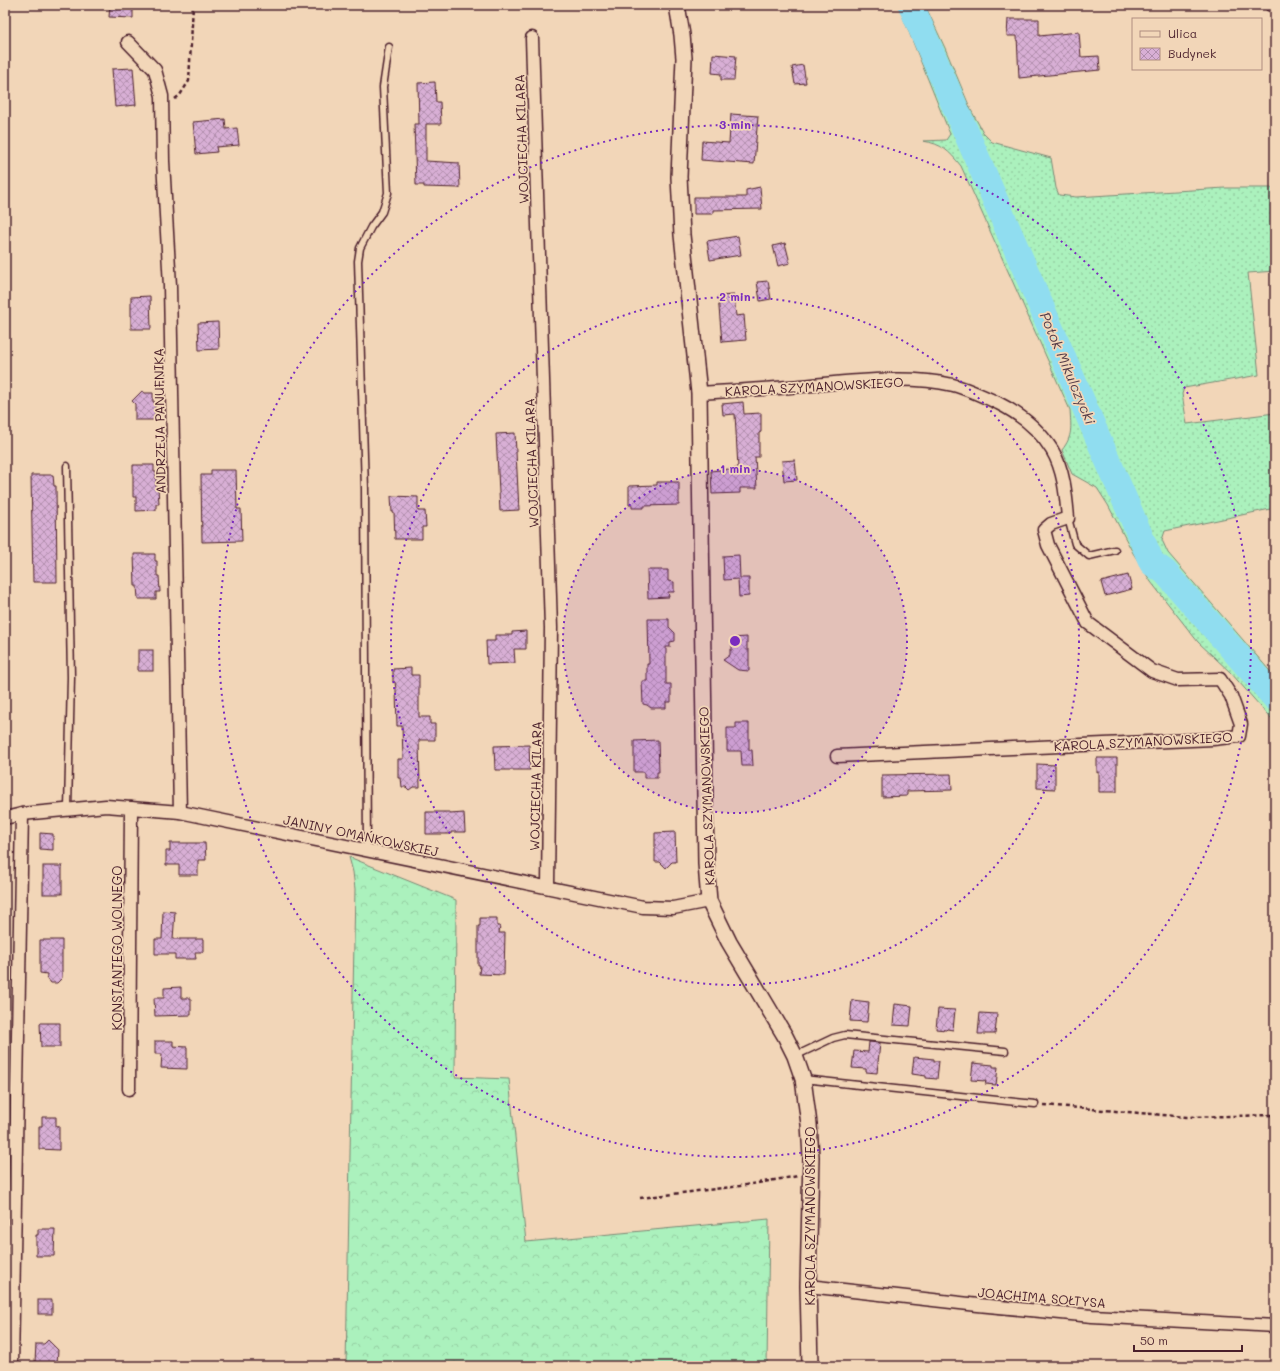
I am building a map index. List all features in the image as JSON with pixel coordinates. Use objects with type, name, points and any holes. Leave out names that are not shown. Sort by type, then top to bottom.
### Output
[{"type":"street","name":"KAROLA SZYMANOWSKIEGO","points":[[677,5],[684,58],[679,177],[682,235],[698,393],[706,864],[710,901],[729,942],[785,1036],[795,1056],[803,1080],[810,1124],[808,1286],[810,1366]]},
{"type":"street","points":[[1271,5],[1275,6]]},
{"type":"street","name":"WOJCIECHA KILARA","points":[[532,38],[551,628],[548,887]]},
{"type":"street","name":"ANDRZEJA PANUFNIKA","points":[[128,42],[155,70],[162,96],[163,160],[170,286],[180,812]]},
{"type":"street","name":"KAROLA SZYMANOWSKIEGO","points":[[698,393],[891,380],[925,381],[952,385],[982,396],[1012,410],[1037,429],[1053,451],[1060,467],[1065,487],[1068,518],[1051,524],[1044,530],[1048,545],[1088,623],[1152,671],[1178,680],[1220,679],[1231,696],[1240,724],[1239,736],[1198,740],[837,756]]},
{"type":"street","name":"JANINY OMAŃKOWSKIEJ","points":[[5,818],[22,814],[106,806],[180,812],[643,907],[673,908],[710,901]]},
{"type":"street","name":"KONSTANTEGO WOLNEGO","points":[[129,1089],[131,808]]},
{"type":"street","points":[[12,1366],[12,1212],[22,814]]},
{"type":"street","name":"JOACHIMA SOŁTYSA","points":[[808,1286],[1092,1316],[1275,1326]]},
{"type":"lane","points":[[367,850],[365,489],[358,261],[360,248],[371,226],[382,212],[388,193],[383,86],[389,47]]},
{"type":"lane","points":[[67,466],[70,677],[68,809]]},
{"type":"lane","points":[[1068,518],[1075,544],[1089,556],[1115,550]]},
{"type":"lane","points":[[795,1056],[834,1038],[845,1035],[1005,1051]]},
{"type":"lane","points":[[803,1080],[1035,1104]]},
{"type":"path","points":[[162,110],[180,95],[189,81],[193,5]]},
{"type":"path","points":[[1035,1104],[1187,1117],[1275,1115]]},
{"type":"path","points":[[640,1198],[740,1186],[810,1174]]},
{"type":"green space","points":[[898,5],[925,5],[971,110],[984,134],[992,142],[1051,158],[1056,188],[1059,195],[1076,197],[1225,188],[1275,188],[1275,271],[1248,273],[1259,375],[1184,388],[1182,394],[1187,424],[1275,413],[1275,508],[1165,531],[1162,540],[1168,553],[1275,677],[1275,723],[1231,673],[1198,642],[1151,582],[1097,488],[1072,474],[1062,450],[1070,436],[1070,410],[961,166],[945,149],[930,142],[923,141],[946,140],[950,134]]},
{"type":"green space","points":[[349,857],[456,900],[455,1077],[509,1079],[526,1242],[769,1219],[767,1366],[346,1366],[355,889]]},
{"type":"building","points":[[110,5],[133,5],[133,18],[109,17]]},
{"type":"building","points":[[1008,19],[1039,19],[1039,36],[1079,32],[1081,57],[1099,56],[1100,70],[1019,78],[1017,36],[1007,36]]},
{"type":"building","points":[[713,54],[736,56],[734,80],[721,80],[721,74],[712,73]]},
{"type":"building","points":[[803,65],[806,83],[795,84],[792,67]]},
{"type":"building","points":[[133,68],[136,105],[115,107],[112,69]]},
{"type":"building","points":[[435,82],[436,102],[440,102],[441,124],[426,124],[426,161],[459,163],[460,188],[424,187],[424,185],[416,185],[414,124],[419,124],[418,83]]},
{"type":"building","points":[[731,114],[758,116],[754,164],[701,160],[702,141],[729,143]]},
{"type":"building","points":[[225,119],[226,129],[237,128],[239,145],[216,147],[217,152],[196,154],[193,122]]},
{"type":"building","points":[[760,187],[762,209],[713,210],[713,214],[694,214],[694,197],[746,197],[746,190]]},
{"type":"building","points":[[738,236],[741,255],[710,260],[707,241]]},
{"type":"building","points":[[785,243],[790,263],[778,266],[773,246]]},
{"type":"building","points":[[768,281],[771,299],[760,301],[757,282]]},
{"type":"building","points":[[734,295],[736,316],[744,315],[746,340],[722,342],[718,296]]},
{"type":"building","points":[[150,296],[151,329],[131,329],[131,297]]},
{"type":"building","points":[[218,322],[219,349],[199,350],[198,323]]},
{"type":"building","points":[[142,391],[145,393],[153,393],[153,402],[155,402],[155,420],[135,420],[135,404],[132,401]]},
{"type":"building","points":[[743,402],[744,414],[761,413],[759,457],[755,457],[757,488],[740,488],[740,493],[712,494],[711,471],[738,468],[735,414],[723,415],[722,404]]},
{"type":"building","points":[[515,433],[519,510],[500,511],[496,434]]},
{"type":"building","points":[[795,460],[797,480],[784,481],[782,461]]},
{"type":"building","points":[[133,465],[154,465],[159,504],[156,504],[156,510],[136,511],[136,497],[133,497]]},
{"type":"building","points":[[211,470],[236,470],[237,509],[241,509],[242,541],[202,542],[201,475],[211,475]]},
{"type":"building","points":[[31,475],[53,475],[54,486],[56,486],[57,582],[33,582]]},
{"type":"building","points":[[657,482],[679,482],[679,505],[644,506],[644,508],[632,508],[632,505],[629,505],[629,486],[657,485]]},
{"type":"building","points":[[391,496],[418,497],[418,511],[425,511],[426,527],[422,527],[422,539],[395,539],[394,512],[392,512]]},
{"type":"building","points":[[134,554],[155,554],[160,592],[156,592],[156,599],[138,599],[137,586],[135,586]]},
{"type":"building","points":[[739,555],[740,578],[749,578],[749,596],[739,597],[738,579],[724,580],[723,556]]},
{"type":"building","points":[[647,570],[668,570],[668,581],[674,582],[674,592],[668,592],[669,597],[648,598]]},
{"type":"building","points":[[1128,575],[1132,589],[1105,596],[1101,582]]},
{"type":"building","points":[[648,619],[669,619],[669,627],[675,633],[675,641],[670,642],[670,647],[666,647],[666,684],[671,684],[671,702],[666,702],[666,708],[651,708],[643,704],[642,681],[647,681],[647,664],[649,664]]},
{"type":"building","points":[[526,631],[526,649],[514,649],[515,663],[487,664],[486,641],[495,641],[495,635],[512,635],[512,632]]},
{"type":"building","points":[[747,637],[747,650],[749,650],[749,671],[738,670],[723,660],[730,655],[730,650],[732,650],[732,638]]},
{"type":"building","points":[[138,650],[153,650],[153,671],[138,671]]},
{"type":"building","points":[[411,668],[411,675],[419,675],[419,717],[430,717],[430,724],[435,724],[435,740],[419,740],[420,787],[413,787],[409,790],[406,787],[402,787],[401,778],[398,778],[398,759],[403,759],[402,726],[397,726],[396,690],[395,682],[393,682],[393,669]]},
{"type":"building","points":[[736,723],[749,723],[749,750],[752,750],[753,766],[742,766],[741,751],[727,751],[727,728],[736,728]]},
{"type":"building","points":[[658,740],[659,772],[657,772],[657,778],[644,778],[644,772],[634,772],[634,741]]},
{"type":"building","points":[[529,745],[530,770],[495,770],[494,746]]},
{"type":"building","points":[[1097,758],[1117,758],[1117,792],[1099,792]]},
{"type":"building","points":[[1037,764],[1055,765],[1055,789],[1037,788]]},
{"type":"building","points":[[951,774],[952,790],[907,791],[907,796],[882,797],[882,775]]},
{"type":"building","points":[[426,812],[450,812],[450,814],[464,813],[465,832],[451,832],[451,834],[426,834]]},
{"type":"building","points":[[675,832],[676,862],[672,862],[666,868],[660,862],[655,862],[655,833]]},
{"type":"building","points":[[40,833],[53,834],[53,850],[40,849]]},
{"type":"building","points":[[170,843],[205,843],[206,860],[198,860],[198,875],[179,875],[179,865],[166,865],[166,851],[170,851]]},
{"type":"building","points":[[43,866],[62,866],[62,894],[43,894]]},
{"type":"building","points":[[163,911],[175,912],[173,939],[203,939],[203,952],[195,952],[196,959],[175,959],[175,954],[155,954],[155,939],[162,939]]},
{"type":"building","points":[[480,918],[497,918],[497,926],[500,926],[499,933],[505,933],[504,975],[479,974],[478,926],[480,926]]},
{"type":"building","points":[[40,940],[62,940],[62,978],[57,983],[51,983],[47,978],[47,974],[40,973]]},
{"type":"building","points":[[181,987],[181,998],[191,998],[191,1015],[155,1016],[154,998],[164,998],[164,988]]},
{"type":"building","points":[[852,1000],[869,1002],[867,1022],[850,1021]]},
{"type":"building","points":[[895,1004],[912,1006],[910,1026],[893,1025]]},
{"type":"building","points":[[938,1009],[955,1010],[953,1030],[936,1029]]},
{"type":"building","points":[[980,1013],[997,1014],[995,1034],[978,1034]]},
{"type":"building","points":[[40,1023],[60,1023],[60,1047],[41,1047]]},
{"type":"building","points":[[155,1041],[173,1041],[173,1046],[187,1047],[187,1069],[161,1068],[162,1054],[155,1054]]},
{"type":"building","points":[[869,1042],[880,1043],[877,1073],[866,1072],[866,1069],[852,1068],[854,1051],[868,1052]]},
{"type":"building","points":[[914,1057],[939,1061],[937,1079],[912,1074]]},
{"type":"building","points":[[973,1063],[998,1067],[996,1085],[985,1084],[986,1081],[971,1080]]},
{"type":"building","points":[[42,1117],[56,1117],[56,1126],[59,1126],[59,1150],[39,1149],[39,1126],[42,1126]]},
{"type":"building","points":[[38,1229],[55,1229],[54,1256],[36,1256],[36,1235],[38,1235]]},
{"type":"building","points":[[38,1300],[52,1300],[52,1314],[38,1314]]},
{"type":"building","points":[[48,1340],[58,1350],[57,1363],[51,1363],[51,1366],[37,1366],[37,1362],[35,1362],[36,1344],[44,1344]]},
{"type":"waterway","name":"Potok Mikulczycki","points":[[911,5],[1152,563],[1165,572],[1275,698]]}]
